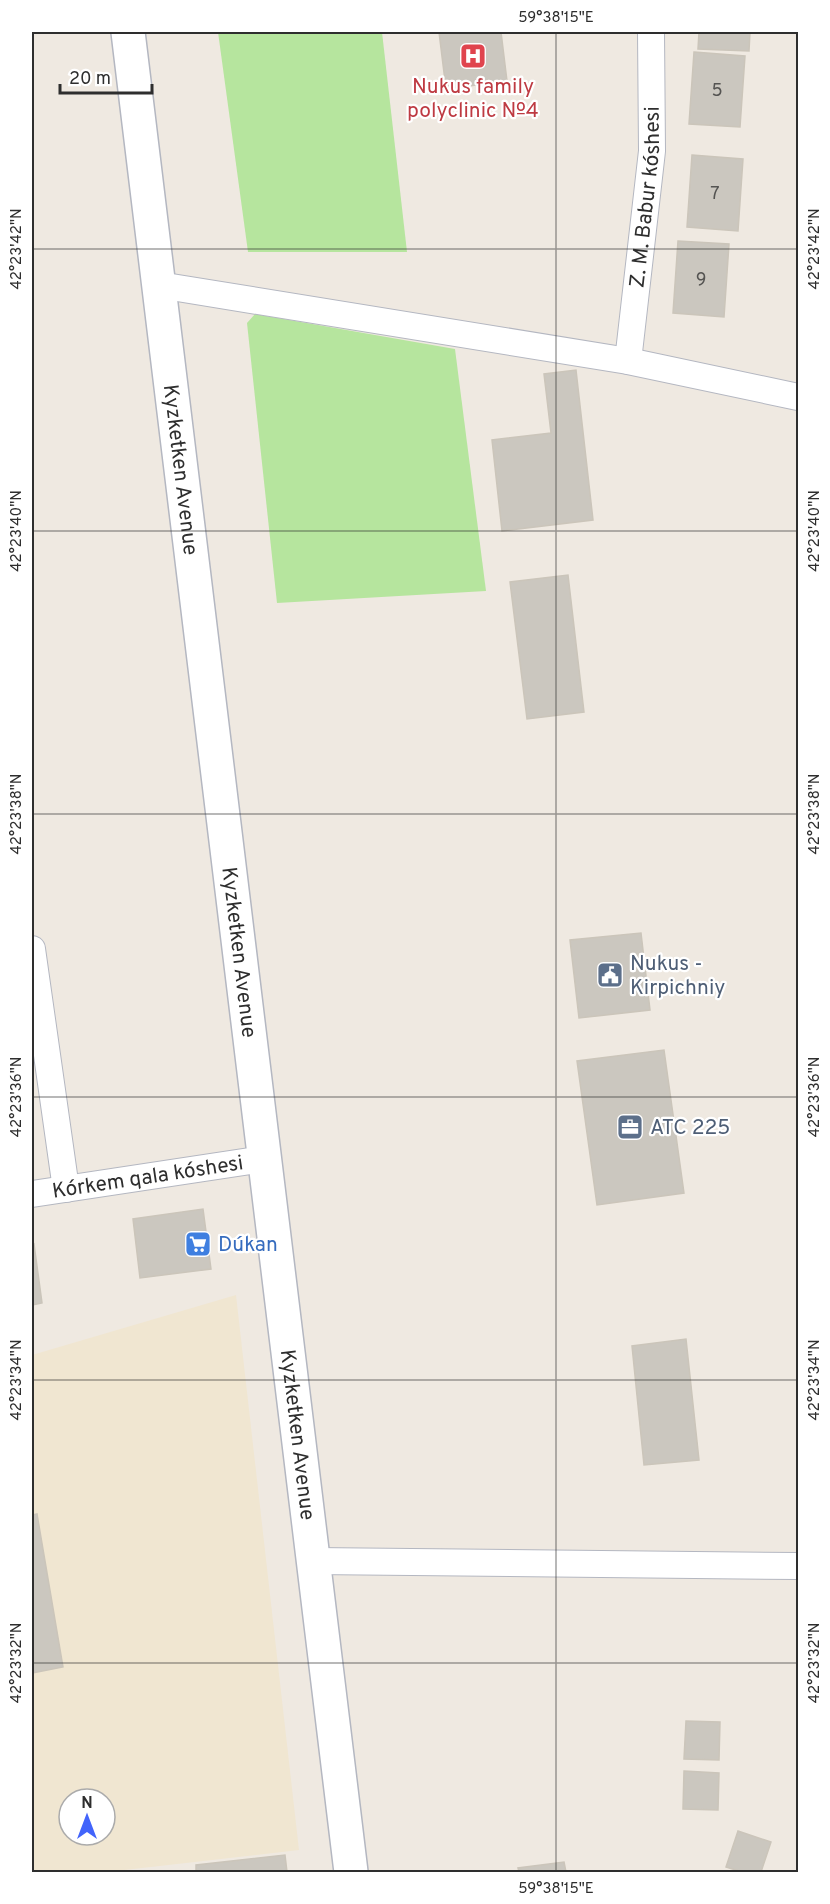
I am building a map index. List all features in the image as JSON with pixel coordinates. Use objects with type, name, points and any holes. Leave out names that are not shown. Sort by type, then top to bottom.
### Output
[{"type":"street","name":"Kyzketken Avenue","points":[[128,32],[351,1872]]},
{"type":"street","name":"Z. M. Babur kóshesi","points":[[628,361],[652,151],[651,32]]},
{"type":"street","points":[[159,285],[628,361],[798,397]]},
{"type":"street","points":[[32,949],[66,1189]]},
{"type":"street","name":"Kórkem qala kóshesi","points":[[32,1194],[264,1159]]},
{"type":"street","points":[[313,1562],[798,1566]]},
{"type":"shaded area","points":[[236,1295],[299,1850],[107,1872],[32,1872],[32,1355]]},
{"type":"green space","points":[[218,32],[382,32],[407,252],[248,252]]},
{"type":"green space","points":[[255,314],[455,349],[486,591],[277,603],[247,323]]},
{"type":"building","name":"Nukus family polyclinic №4","points":[[439,32],[501,32],[507,81],[446,89]]},
{"type":"building","points":[[699,32],[750,32],[749,51],[698,49]]},
{"type":"building","points":[[694,52],[745,56],[740,127],[689,124]]},
{"type":"building","points":[[692,155],[743,159],[738,231],[687,227]]},
{"type":"building","points":[[678,241],[729,244],[724,317],[673,313]]},
{"type":"building","points":[[576,370],[593,520],[502,531],[492,440],[551,433],[544,374]]},
{"type":"building","points":[[568,575],[584,712],[527,719],[510,582]]},
{"type":"building","name":"Nukus - Kirpichniy","points":[[641,933],[650,1010],[579,1018],[570,940]]},
{"type":"building","name":"АТС 225","points":[[664,1050],[684,1193],[597,1205],[577,1061]]},
{"type":"building","points":[[203,1209],[211,1269],[140,1278],[133,1219]]},
{"type":"building","points":[[34,1244],[42,1303],[32,1305],[32,1245]]},
{"type":"building","points":[[686,1339],[699,1460],[644,1465],[632,1346]]},
{"type":"building","points":[[37,1514],[63,1667],[32,1673],[32,1515]]},
{"type":"building","points":[[686,1721],[720,1722],[719,1760],[684,1759]]},
{"type":"building","points":[[684,1771],[719,1773],[718,1810],[683,1809]]},
{"type":"building","points":[[738,1831],[771,1842],[761,1872],[742,1872],[726,1867]]},
{"type":"building","points":[[285,1855],[287,1872],[196,1872],[196,1865]]},
{"type":"building","points":[[564,1862],[566,1872],[519,1872],[518,1868]]},
{"type":"place","name":"Nukus family polyclinic №4","points":[[473,56]]},
{"type":"place","name":"Nukus - Kirpichniy","points":[[610,975]]},
{"type":"place","name":"АТС 225","points":[[630,1127]]},
{"type":"place","name":"Dúkan","points":[[198,1244]]}]
